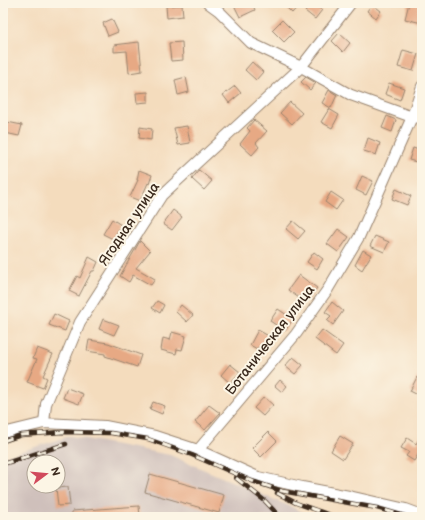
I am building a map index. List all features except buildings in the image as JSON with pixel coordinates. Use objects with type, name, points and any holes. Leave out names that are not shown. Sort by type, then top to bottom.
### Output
[{"type":"street","points":[[208,3],[219,11],[251,43],[301,67],[351,95],[417,118]]},
{"type":"street","name":"Ягодная улица","points":[[44,423],[46,404],[80,322],[162,195],[301,67],[351,3]]},
{"type":"street","name":"Ботаническая улица","points":[[198,450],[296,334],[328,289],[359,237],[417,118],[422,86]]},
{"type":"street","points":[[3,433],[44,423],[105,426],[155,436],[198,450],[258,477],[406,509],[422,515]]},
{"type":"shaded area","points":[[70,436],[170,455],[310,515],[311,517],[3,517],[3,457]]},
{"type":"railway","points":[[3,441],[21,435],[62,432],[111,433],[148,439],[192,455],[252,481],[282,491],[377,508],[408,517]]},
{"type":"railway","points":[[3,464],[66,444]]},
{"type":"railway","points":[[236,478],[265,501],[280,517]]},
{"type":"railway","points":[[277,493],[296,503],[336,517]]}]
